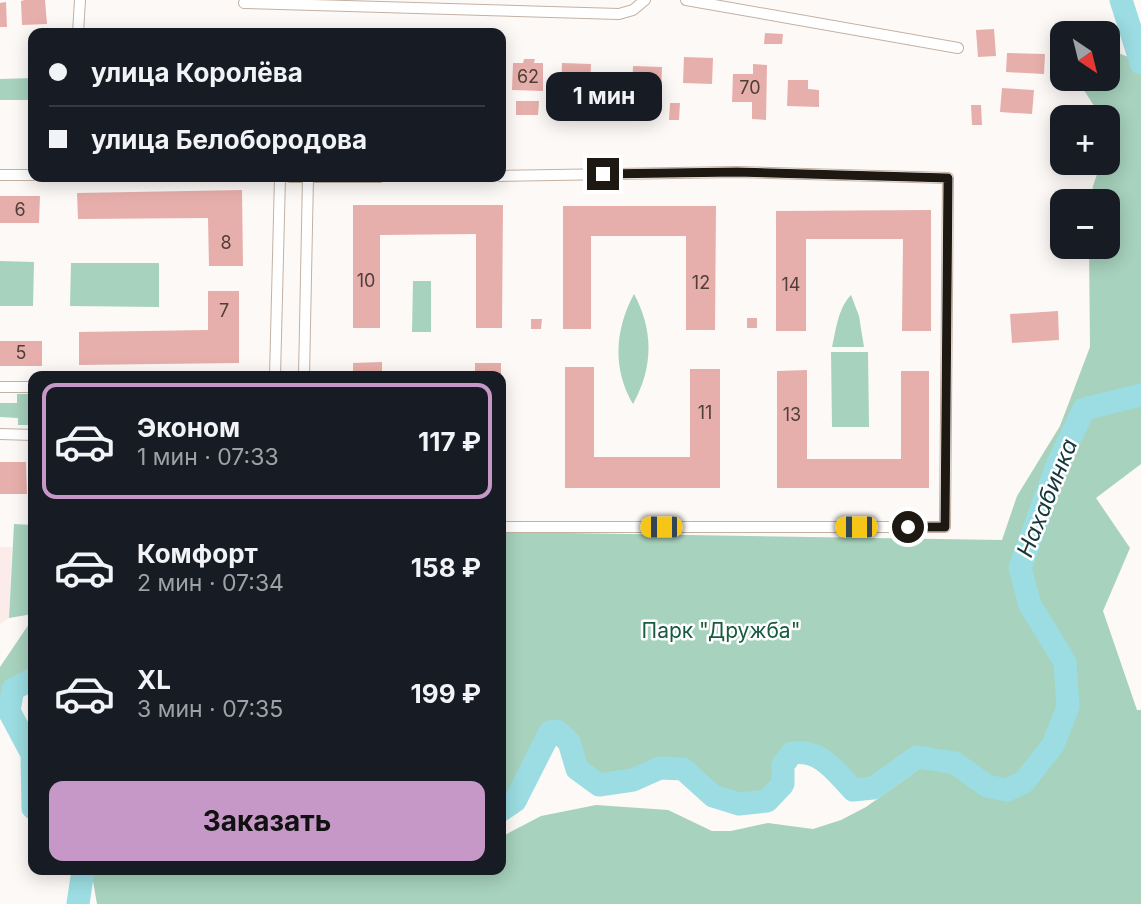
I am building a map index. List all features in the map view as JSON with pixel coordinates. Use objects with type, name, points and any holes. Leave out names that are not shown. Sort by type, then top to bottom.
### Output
[{"type":"street","points":[[78,28],[80,0]]},
{"type":"street","points":[[244,3],[619,14],[633,10],[645,0]]},
{"type":"street","points":[[686,0],[958,48]]},
{"type":"street","points":[[506,176],[737,172],[948,178],[945,527],[506,527]]},
{"type":"street","points":[[0,174],[28,175]]},
{"type":"street","points":[[275,371],[280,182]]},
{"type":"street","points":[[304,371],[308,182]]},
{"type":"street","points":[[0,387],[28,387]]},
{"type":"street","points":[[0,434],[28,435]]},
{"type":"shaded area","points":[[0,547],[12,547],[9,618],[0,624]]},
{"type":"green space","name":"Парк \"Дружба\"","points":[[1120,54],[1141,62],[1141,464],[1096,498],[1130,548],[1103,611],[1137,710],[1141,710],[1141,904],[97,904],[92,875],[506,875],[506,834],[541,816],[596,805],[668,810],[712,831],[731,831],[768,823],[813,829],[841,820],[866,807],[907,778],[930,754],[925,750],[914,753],[876,777],[856,782],[825,751],[796,745],[781,762],[777,778],[771,786],[753,797],[739,798],[673,763],[654,765],[620,778],[602,777],[584,763],[561,729],[546,728],[529,751],[511,796],[506,800],[506,532],[1002,540],[1017,496],[1060,426],[1090,347],[1089,259],[1120,259],[1120,189],[1093,189],[1097,175],[1120,175],[1120,105],[1093,105],[1085,91],[1120,91]]},
{"type":"green space","points":[[28,78],[28,100],[0,100],[0,79]]},
{"type":"green space","points":[[0,261],[34,262],[33,306],[0,306]]},
{"type":"green space","points":[[71,263],[159,263],[159,307],[70,306]]},
{"type":"green space","points":[[413,281],[431,281],[431,332],[412,332]]},
{"type":"green space","points":[[634,294],[645,322],[649,349],[644,377],[633,404],[622,377],[618,349],[623,321]]},
{"type":"green space","points":[[851,295],[859,316],[864,347],[832,347],[840,313]]},
{"type":"green space","points":[[831,352],[868,352],[869,427],[832,427]]},
{"type":"green space","points":[[17,394],[28,394],[28,425],[18,425],[18,418],[0,417],[0,403],[17,403]]},
{"type":"green space","points":[[14,524],[28,525],[28,615],[9,618]]},
{"type":"green space","points":[[28,625],[28,688],[0,706],[0,667]]},
{"type":"building","points":[[45,0],[47,24],[22,25],[21,1]]},
{"type":"building","points":[[6,2],[7,27],[0,27],[0,3]]},
{"type":"building","points":[[994,29],[996,56],[978,57],[976,30]]},
{"type":"building","points":[[765,33],[783,34],[782,44],[764,44]]},
{"type":"building","points":[[1007,53],[1045,54],[1044,74],[1006,72]]},
{"type":"building","points":[[684,57],[713,58],[712,84],[683,83]]},
{"type":"building","points":[[524,59],[535,59],[534,63],[543,63],[543,91],[512,90],[513,63],[523,63]]},
{"type":"building","points":[[562,63],[591,64],[590,92],[561,91]]},
{"type":"building","points":[[753,64],[767,65],[766,120],[752,119],[752,102],[732,102],[733,74],[753,74]]},
{"type":"building","points":[[633,66],[662,67],[661,94],[632,94]]},
{"type":"building","points":[[788,80],[808,80],[808,89],[819,90],[819,107],[787,106]]},
{"type":"building","points":[[1002,88],[1034,90],[1032,114],[1000,112]]},
{"type":"building","points":[[591,98],[606,98],[606,118],[590,118]]},
{"type":"building","points":[[622,100],[644,101],[643,114],[622,114]]},
{"type":"building","points":[[516,101],[539,101],[538,115],[516,115]]},
{"type":"building","points":[[670,103],[680,103],[679,120],[669,120]]},
{"type":"building","points":[[971,105],[981,105],[982,125],[972,125]]},
{"type":"building","points":[[242,190],[243,266],[209,266],[208,218],[78,219],[77,193]]},
{"type":"building","points":[[0,196],[40,196],[39,223],[0,223]]},
{"type":"building","points":[[353,205],[503,205],[502,328],[476,328],[476,234],[380,235],[380,328],[353,328]]},
{"type":"building","points":[[563,206],[716,206],[715,330],[686,330],[686,236],[591,236],[591,329],[563,329]]},
{"type":"building","points":[[931,210],[931,331],[902,331],[903,239],[806,239],[806,331],[776,331],[776,211]]},
{"type":"building","points":[[208,291],[239,291],[239,363],[79,365],[79,332],[208,330]]},
{"type":"building","points":[[1058,311],[1059,340],[1012,343],[1010,314]]},
{"type":"building","points":[[747,318],[757,318],[757,328],[747,328]]},
{"type":"building","points":[[531,319],[542,319],[541,329],[531,329]]},
{"type":"building","points":[[0,341],[42,341],[42,366],[0,366]]},
{"type":"building","points":[[382,362],[382,371],[353,371],[353,363]]},
{"type":"building","points":[[475,363],[501,363],[501,371],[475,371]]},
{"type":"building","points":[[565,367],[594,367],[594,457],[690,457],[690,369],[720,369],[720,488],[565,488]]},
{"type":"building","points":[[807,370],[807,459],[901,459],[901,371],[929,371],[929,488],[777,488],[777,371]]},
{"type":"building","points":[[0,462],[26,462],[27,494],[0,494]]},
{"type":"waterway","name":"Нахабинка","points":[[1121,0],[1141,63]]},
{"type":"waterway","name":"Нахабинка","points":[[506,807],[515,801],[550,732],[557,731],[569,742],[577,769],[599,785],[633,780],[660,768],[683,769],[713,796],[739,804],[767,801],[783,784],[783,765],[792,753],[811,754],[819,758],[853,790],[873,788],[917,757],[955,763],[987,786],[1007,790],[1024,782],[1053,745],[1068,707],[1065,662],[1030,605],[1020,568],[1056,468],[1084,409],[1141,395]]},
{"type":"waterway","name":"Нахабинка","points":[[28,682],[13,689],[9,711],[28,747]]},
{"type":"waterway","name":"Нахабинка","points":[[78,904],[82,875]]},
{"type":"route","points":[[603,174],[737,172],[948,178],[949,345],[945,527],[908,527]]}]
